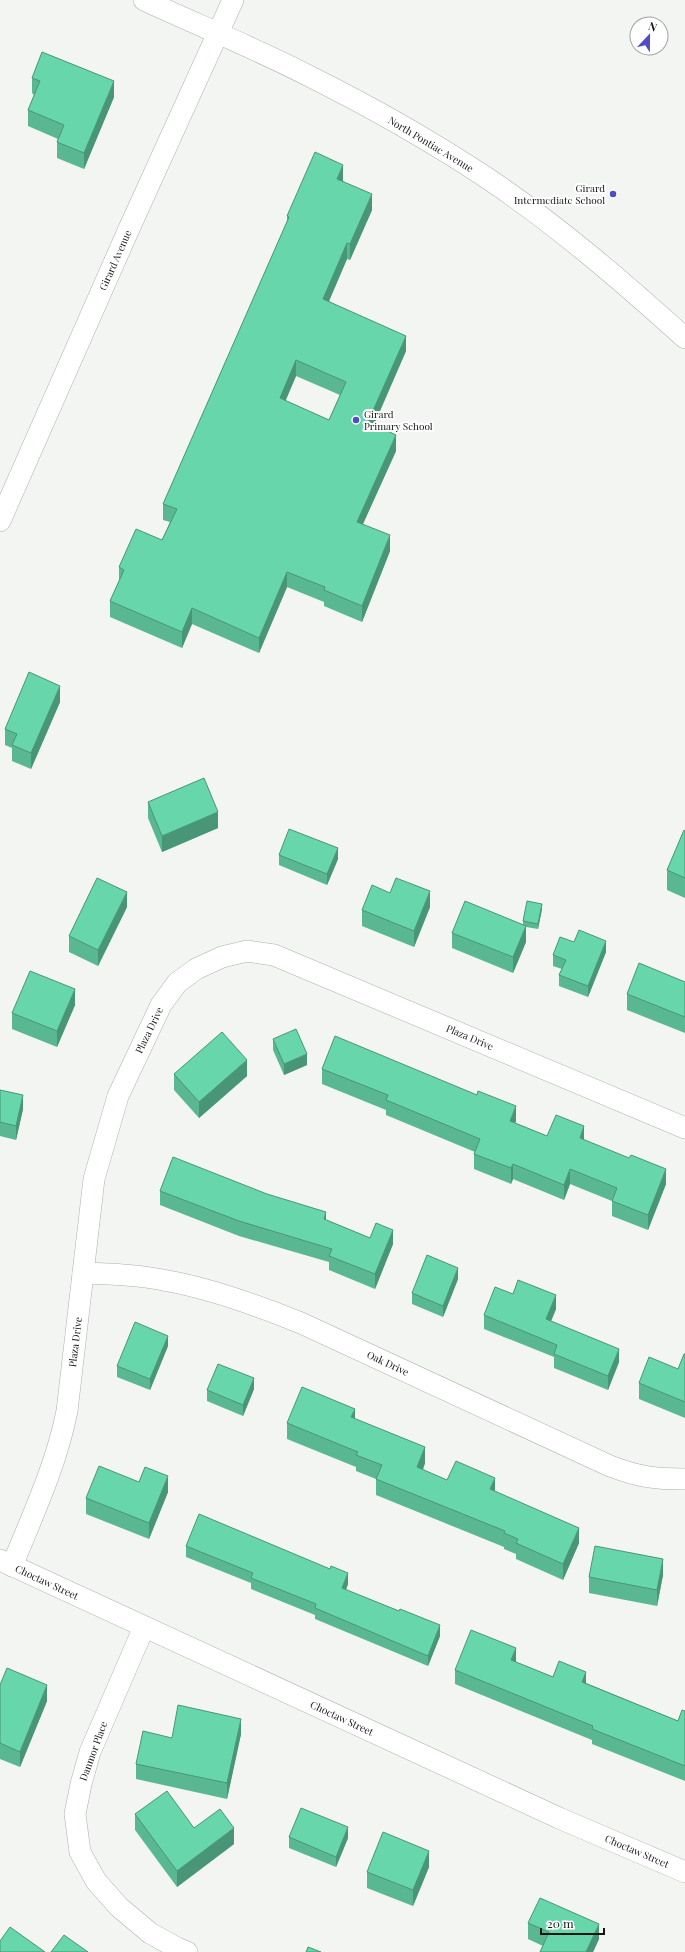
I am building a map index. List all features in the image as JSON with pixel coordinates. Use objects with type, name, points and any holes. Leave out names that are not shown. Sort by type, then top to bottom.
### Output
[{"type":"street","name":"North Pontiac Avenue","points":[[144,0],[311,76],[390,120],[486,178],[587,252],[618,277],[685,338]]},
{"type":"street","name":"Girard Avenue","points":[[0,521],[128,231],[233,0]]},
{"type":"street","name":"Plaza Drive","points":[[6,1563],[51,1473],[61,1441],[67,1411],[94,1179],[118,1096],[161,1005],[177,984],[196,969],[229,956],[247,951],[274,955],[685,1128]]},
{"type":"street","name":"Oak Drive","points":[[83,1273],[126,1275],[169,1281],[253,1304],[301,1323],[610,1466],[635,1476],[662,1479],[685,1479]]},
{"type":"street","name":"Choctaw Street","points":[[6,1563],[144,1628],[544,1811],[685,1872]]},
{"type":"street","name":"Danmor Place","points":[[144,1628],[90,1752],[80,1784],[75,1814],[80,1852],[96,1881],[119,1907],[150,1933],[187,1952]]},
{"type":"building","points":[[42,52],[114,81],[84,153],[57,142],[64,125],[28,110],[40,81],[32,78]]},
{"type":"building","points":[[315,152],[343,165],[337,179],[372,194],[350,244],[347,243],[323,299],[406,336],[368,422],[396,435],[357,522],[390,535],[362,606],[324,590],[325,587],[287,572],[259,638],[192,608],[182,632],[110,601],[124,570],[119,567],[136,529],[162,540],[177,509],[163,504],[289,217],[287,216]],"holes":[[[296,360],[346,382],[329,420],[280,398]]]},
{"type":"building","points":[[29,672],[60,686],[31,753],[12,745],[17,734],[5,729]]},
{"type":"building","points":[[204,778],[218,812],[162,836],[148,802]]},
{"type":"building","points":[[289,829],[338,848],[327,874],[279,855]]},
{"type":"building","points":[[684,830],[685,831],[685,878],[667,870]]},
{"type":"building","points":[[97,878],[127,892],[98,950],[69,936]]},
{"type":"building","points":[[396,878],[430,891],[414,931],[362,910],[372,885],[390,893]]},
{"type":"building","points":[[465,901],[526,926],[513,957],[452,933]]},
{"type":"building","points":[[527,901],[542,904],[538,924],[523,921]]},
{"type":"building","points":[[579,930],[606,941],[588,986],[559,975],[566,960],[553,955],[560,937],[574,942]]},
{"type":"building","points":[[639,963],[685,982],[685,1017],[627,994]]},
{"type":"building","points":[[30,971],[75,989],[57,1031],[12,1013]]},
{"type":"building","points":[[296,1029],[307,1054],[284,1064],[273,1039]]},
{"type":"building","points":[[222,1032],[247,1060],[199,1102],[174,1074]]},
{"type":"building","points":[[335,1036],[477,1095],[478,1091],[516,1106],[510,1121],[547,1136],[556,1115],[584,1126],[580,1138],[629,1158],[631,1155],[666,1169],[648,1215],[612,1201],[617,1188],[570,1169],[564,1185],[513,1164],[511,1168],[474,1154],[480,1139],[386,1100],[388,1095],[322,1069]]},
{"type":"building","points":[[0,1090],[23,1095],[16,1126],[0,1122]]},
{"type":"building","points":[[173,1157],[267,1194],[326,1212],[324,1219],[370,1238],[376,1223],[393,1230],[375,1274],[329,1256],[332,1249],[239,1221],[160,1191]]},
{"type":"building","points":[[427,1255],[458,1268],[443,1306],[412,1293]]},
{"type":"building","points":[[518,1280],[556,1295],[546,1319],[619,1349],[608,1376],[554,1354],[557,1345],[484,1315],[495,1287],[513,1294]]},
{"type":"building","points":[[135,1322],[168,1336],[150,1379],[117,1366]]},
{"type":"building","points":[[684,1354],[685,1402],[639,1383],[649,1357],[678,1369]]},
{"type":"building","points":[[218,1364],[254,1378],[243,1405],[207,1390]]},
{"type":"building","points":[[302,1387],[355,1409],[351,1417],[425,1447],[417,1467],[447,1480],[456,1461],[495,1478],[490,1489],[579,1528],[563,1564],[516,1543],[518,1539],[504,1533],[505,1531],[376,1479],[382,1465],[356,1455],[358,1452],[287,1423]]},
{"type":"building","points":[[99,1466],[139,1482],[145,1467],[168,1476],[149,1523],[86,1498]]},
{"type":"building","points":[[199,1514],[330,1569],[331,1566],[348,1573],[342,1588],[399,1611],[400,1609],[440,1625],[428,1656],[315,1608],[316,1604],[251,1578],[253,1573],[186,1546]]},
{"type":"building","points":[[595,1546],[663,1559],[657,1590],[589,1577]]},
{"type":"building","points":[[471,1630],[516,1648],[511,1660],[553,1677],[559,1661],[586,1672],[582,1682],[678,1721],[682,1710],[685,1711],[685,1766],[592,1729],[593,1726],[455,1670]]},
{"type":"building","points":[[7,1668],[47,1685],[20,1752],[0,1743],[0,1685]]},
{"type":"building","points":[[178,1705],[241,1719],[227,1783],[136,1764],[143,1731],[172,1738]]},
{"type":"building","points":[[167,1791],[194,1828],[220,1809],[234,1828],[177,1871],[135,1814]]},
{"type":"building","points":[[301,1808],[348,1827],[336,1857],[289,1837]]},
{"type":"building","points":[[383,1832],[429,1851],[413,1890],[367,1872]]},
{"type":"building","points":[[540,1898],[599,1924],[586,1952],[540,1952],[549,1932],[528,1923]]},
{"type":"building","points":[[10,1927],[45,1952],[0,1952],[0,1941]]},
{"type":"building","points":[[64,1935],[88,1952],[51,1952]]},
{"type":"building","points":[[308,1947],[321,1952],[306,1952]]},
{"type":"place","name":"Girard Intermediate School","points":[[613,194]]},
{"type":"place","name":"Girard Primary School","points":[[356,420]]}]
